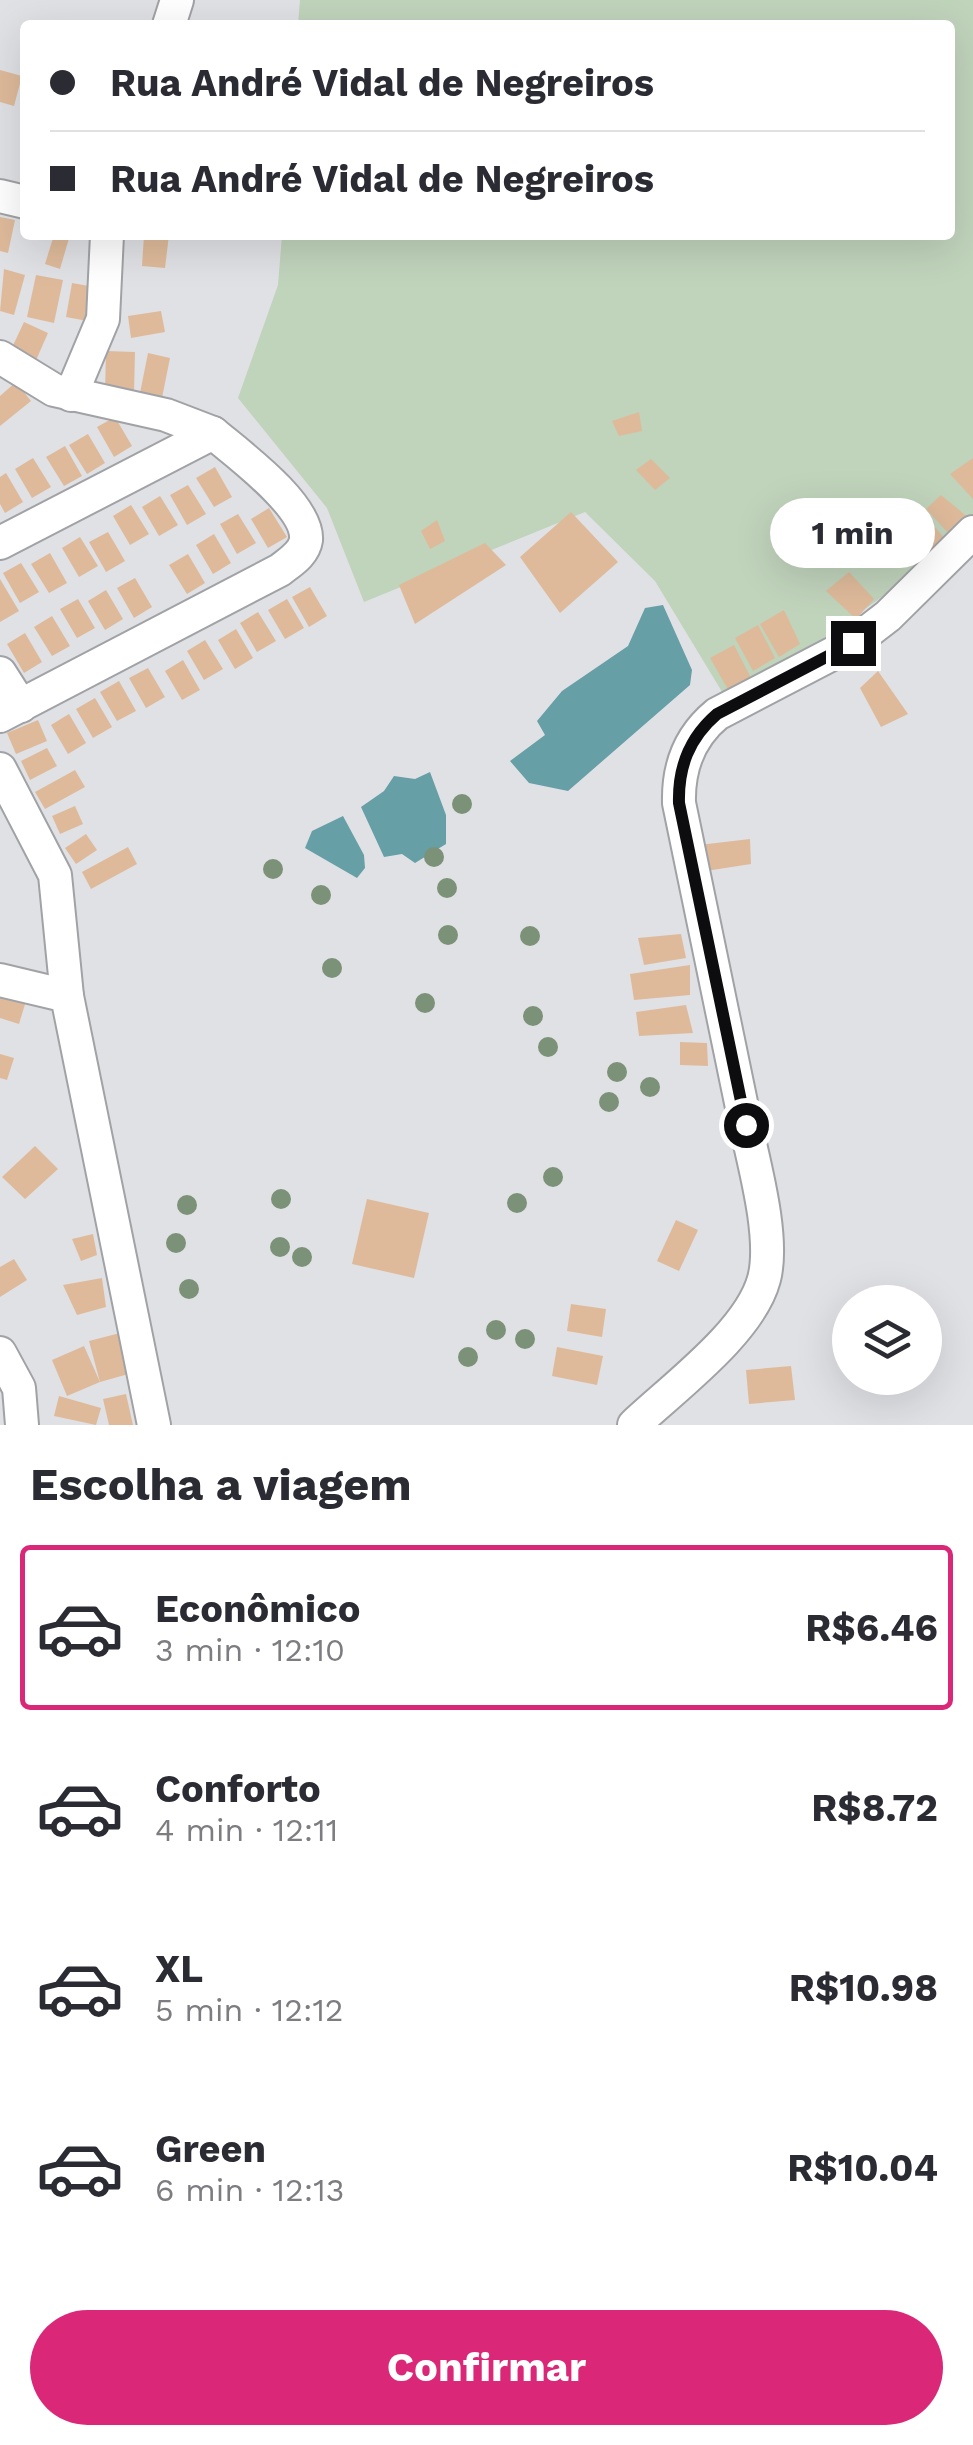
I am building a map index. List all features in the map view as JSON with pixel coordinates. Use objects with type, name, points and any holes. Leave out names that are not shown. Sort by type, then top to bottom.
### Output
[{"type":"street","points":[[71,394],[104,318],[107,240]]},
{"type":"street","points":[[0,356],[34,381],[71,394],[166,415],[213,433],[301,517],[306,539],[302,550],[280,570],[10,710],[0,673]]},
{"type":"street","points":[[0,543],[213,433]]},
{"type":"street","points":[[634,1425],[727,1337],[752,1306],[764,1278],[766,1248],[753,1162],[679,803],[680,767],[703,726],[717,714],[853,643],[888,616],[973,532]]},
{"type":"street","points":[[0,769],[55,875],[67,996],[154,1425]]},
{"type":"street","points":[[0,980],[67,996]]},
{"type":"street","points":[[0,1353],[19,1388],[22,1425]]},
{"type":"green space","points":[[300,0],[973,0],[973,532],[730,705],[655,581],[585,512],[364,602],[327,508],[238,398],[278,285],[282,240],[955,240],[955,20],[298,20]]},
{"type":"water","points":[[663,605],[692,670],[690,685],[568,791],[529,783],[510,761],[545,735],[537,721],[562,691],[628,646],[645,608]]},
{"type":"water","points":[[430,772],[446,815],[446,844],[415,863],[402,854],[384,857],[361,807],[384,791],[394,776],[415,779]]},
{"type":"water","points":[[343,816],[364,855],[365,868],[357,878],[305,848],[312,831]]},
{"type":"building","points":[[0,70],[20,75],[14,106],[0,102]]},
{"type":"building","points":[[0,217],[15,220],[8,253],[0,251]]},
{"type":"building","points":[[52,240],[69,240],[60,269],[45,264]]},
{"type":"building","points":[[144,240],[168,240],[165,268],[142,266]]},
{"type":"building","points":[[4,269],[25,275],[14,315],[0,311]]},
{"type":"building","points":[[36,275],[63,280],[54,323],[27,317]]},
{"type":"building","points":[[72,283],[100,288],[93,322],[66,317]]},
{"type":"building","points":[[161,311],[165,332],[131,338],[128,316]]},
{"type":"building","points":[[24,322],[48,333],[33,367],[8,356]]},
{"type":"building","points":[[106,351],[135,352],[134,393],[105,392]]},
{"type":"building","points":[[148,353],[170,358],[162,398],[140,393]]},
{"type":"building","points":[[16,382],[31,401],[0,426],[0,396]]},
{"type":"building","points":[[639,412],[642,431],[619,436],[612,421]]},
{"type":"building","points":[[115,417],[132,446],[114,457],[97,427]]},
{"type":"building","points":[[88,434],[105,463],[87,474],[69,445]]},
{"type":"building","points":[[65,446],[82,476],[64,486],[46,457]]},
{"type":"building","points":[[33,458],[51,487],[32,498],[15,469]]},
{"type":"building","points":[[973,458],[973,499],[950,474]]},
{"type":"building","points":[[651,459],[670,478],[655,490],[636,470]]},
{"type":"building","points":[[215,467],[232,497],[214,507],[196,478]]},
{"type":"building","points":[[6,473],[23,502],[5,513],[0,504],[0,477]]},
{"type":"building","points":[[188,485],[206,514],[187,525],[170,495]]},
{"type":"building","points":[[941,495],[970,519],[950,535],[926,509]]},
{"type":"building","points":[[160,496],[178,525],[159,536],[142,507]]},
{"type":"building","points":[[131,505],[149,534],[130,545],[113,516]]},
{"type":"building","points":[[269,508],[287,537],[268,548],[251,519]]},
{"type":"building","points":[[571,512],[618,562],[560,613],[520,557]]},
{"type":"building","points":[[238,514],[256,543],[237,554],[220,524]]},
{"type":"building","points":[[924,515],[947,541],[927,558],[903,532]]},
{"type":"building","points":[[437,520],[445,541],[430,549],[421,531]]},
{"type":"building","points":[[108,532],[125,561],[106,572],[89,542]]},
{"type":"building","points":[[214,534],[231,563],[213,574],[196,545]]},
{"type":"building","points":[[80,537],[98,566],[79,577],[62,548]]},
{"type":"building","points":[[485,543],[506,565],[415,624],[399,585]]},
{"type":"building","points":[[50,553],[67,583],[49,593],[31,564]]},
{"type":"building","points":[[188,554],[205,583],[187,594],[169,565]]},
{"type":"building","points":[[21,563],[39,592],[20,603],[3,573]]},
{"type":"building","points":[[849,572],[874,599],[856,619],[826,591]]},
{"type":"building","points":[[135,578],[152,607],[134,618],[117,588]]},
{"type":"building","points":[[0,579],[19,611],[0,622]]},
{"type":"building","points":[[310,587],[327,616],[309,627],[292,597]]},
{"type":"building","points":[[106,590],[123,619],[105,630],[88,601]]},
{"type":"building","points":[[78,599],[95,628],[77,638],[60,609]]},
{"type":"building","points":[[287,599],[304,628],[285,639],[268,610]]},
{"type":"building","points":[[784,610],[800,644],[779,657],[760,624]]},
{"type":"building","points":[[258,612],[276,641],[257,652],[240,623]]},
{"type":"building","points":[[52,616],[70,646],[52,656],[34,627]]},
{"type":"building","points":[[758,625],[775,658],[753,671],[735,638]]},
{"type":"building","points":[[236,629],[253,658],[235,669],[218,640]]},
{"type":"building","points":[[25,633],[42,662],[24,673],[7,644]]},
{"type":"building","points":[[205,640],[223,669],[204,680],[187,651]]},
{"type":"building","points":[[734,645],[751,678],[729,691],[710,658]]},
{"type":"building","points":[[183,660],[200,690],[182,700],[165,671]]},
{"type":"building","points":[[148,668],[165,697],[146,708],[129,678]]},
{"type":"building","points":[[878,671],[908,714],[881,727],[860,688]]},
{"type":"building","points":[[119,681],[136,711],[117,721],[100,692]]},
{"type":"building","points":[[95,698],[112,727],[93,738],[76,709]]},
{"type":"building","points":[[69,714],[86,743],[68,754],[51,725]]},
{"type":"building","points":[[38,720],[47,741],[16,754],[7,733]]},
{"type":"building","points":[[47,748],[57,766],[30,780],[21,761]]},
{"type":"building","points":[[75,770],[85,787],[45,809],[35,792]]},
{"type":"building","points":[[75,806],[83,824],[60,834],[52,816]]},
{"type":"building","points":[[86,834],[97,850],[76,864],[65,848]]},
{"type":"building","points":[[750,839],[751,864],[706,871],[699,845]]},
{"type":"building","points":[[128,847],[137,864],[91,889],[82,872]]},
{"type":"building","points":[[681,934],[686,958],[644,965],[638,938]]},
{"type":"building","points":[[690,965],[690,995],[634,1000],[630,974]]},
{"type":"building","points":[[0,994],[26,1001],[19,1024],[0,1018]]},
{"type":"building","points":[[686,1005],[693,1033],[639,1036],[636,1012]]},
{"type":"building","points":[[680,1042],[707,1043],[708,1066],[680,1065]]},
{"type":"building","points":[[0,1054],[14,1058],[7,1080],[0,1078]]},
{"type":"building","points":[[35,1146],[58,1169],[25,1199],[2,1177]]},
{"type":"building","points":[[367,1199],[429,1213],[414,1278],[352,1264]]},
{"type":"building","points":[[676,1220],[698,1230],[679,1271],[657,1261]]},
{"type":"building","points":[[93,1234],[97,1255],[81,1261],[72,1239]]},
{"type":"building","points":[[14,1259],[27,1280],[0,1297],[0,1267]]},
{"type":"building","points":[[102,1278],[106,1307],[77,1315],[63,1285]]},
{"type":"building","points":[[571,1304],[606,1309],[602,1337],[567,1331]]},
{"type":"building","points":[[120,1333],[132,1373],[100,1382],[89,1341]]},
{"type":"building","points":[[84,1346],[100,1382],[67,1396],[52,1360]]},
{"type":"building","points":[[557,1347],[603,1356],[597,1385],[552,1376]]},
{"type":"building","points":[[791,1366],[795,1400],[749,1404],[746,1370]]},
{"type":"building","points":[[126,1394],[133,1425],[109,1425],[103,1399]]},
{"type":"building","points":[[59,1396],[101,1408],[96,1425],[54,1416]]},
{"type":"route","points":[[746,1125],[679,803],[680,767],[703,726],[717,714],[742,697],[853,643]]}]
